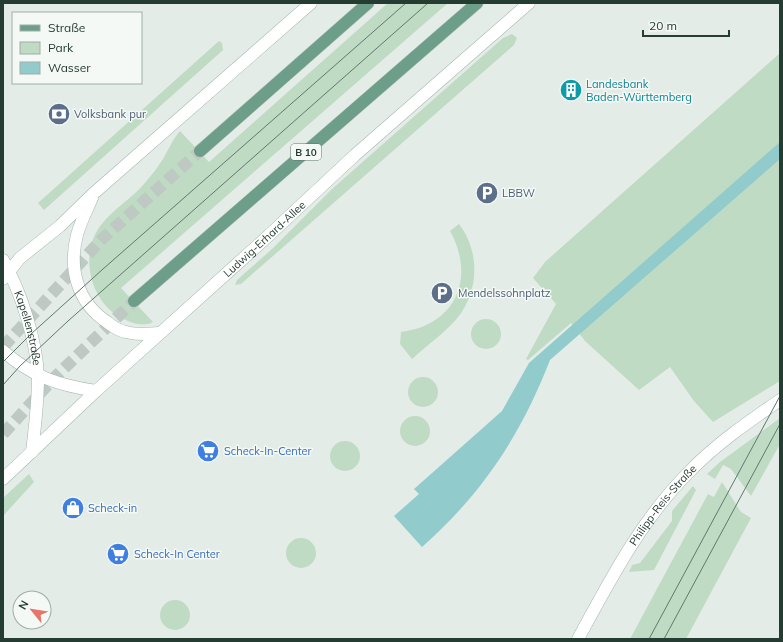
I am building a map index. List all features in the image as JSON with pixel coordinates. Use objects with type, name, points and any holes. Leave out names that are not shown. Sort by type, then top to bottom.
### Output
[{"type":"main road","points":[[6,276],[20,258],[60,226],[94,193],[311,3]]},
{"type":"main road","points":[[200,151],[368,3]]},
{"type":"main road","name":"B 10","points":[[134,301],[477,3]]},
{"type":"main road","name":"Ludwig-Erhard-Allee","points":[[3,479],[96,391],[267,237],[355,155],[529,3]]},
{"type":"main road","points":[[94,193],[76,236],[74,261],[79,291],[87,305],[110,325],[130,333],[160,333]]},
{"type":"main road","name":"Kapellenstraße","points":[[3,260],[6,276],[31,334],[38,376],[32,452]]},
{"type":"main road","name":"Kapellenstraße","points":[[3,351],[20,366],[38,376],[57,384],[96,391]]},
{"type":"main road","name":"Philipp-Reis-Straße","points":[[578,639],[618,565],[653,514],[671,492],[712,450],[780,400]]},
{"type":"green space","points":[[388,3],[448,3],[121,288],[153,322],[149,324],[140,324],[131,322],[118,316],[108,308],[94,287],[91,275],[89,262],[90,249],[94,237],[105,220],[139,189],[152,174],[162,161],[180,131],[209,162]]},
{"type":"green space","points":[[512,34],[517,38],[514,45],[241,284],[235,285],[237,280],[272,249],[332,189],[503,38]]},
{"type":"green space","points":[[219,41],[222,43],[223,50],[44,210],[38,203]]},
{"type":"green space","points":[[780,53],[780,381],[713,422],[694,401],[670,367],[639,390],[585,341],[571,323],[528,360],[526,359],[556,304],[533,278],[545,262]]},
{"type":"green space","points":[[459,224],[466,236],[474,262],[472,289],[460,314],[451,325],[412,359],[400,344],[401,332],[420,328],[436,320],[448,309],[456,296],[460,282],[461,266],[458,249],[450,231]]},
{"type":"green space","points":[[486,319],[497,323],[501,334],[497,345],[486,349],[475,345],[471,334],[475,323]]},
{"type":"green space","points":[[423,377],[434,381],[438,392],[434,403],[423,407],[412,403],[408,392],[412,381]]},
{"type":"green space","points":[[415,416],[426,420],[430,431],[426,442],[415,446],[404,442],[400,431],[404,420]]},
{"type":"green space","points":[[780,418],[780,444],[751,496],[731,469],[723,465],[715,479],[707,474],[720,462]]},
{"type":"green space","points":[[345,441],[356,445],[360,456],[356,467],[345,471],[334,467],[330,456],[334,445]]},
{"type":"green space","points":[[29,474],[34,482],[3,516],[3,498]]},
{"type":"green space","points":[[722,482],[741,512],[751,518],[686,639],[630,639],[708,494],[714,497]]},
{"type":"green space","points":[[693,486],[696,490],[654,570],[629,572],[632,565],[640,563],[672,521],[672,511]]},
{"type":"green space","points":[[301,538],[312,542],[316,553],[312,564],[301,568],[290,564],[286,553],[290,542]]},
{"type":"green space","points":[[175,600],[186,604],[190,615],[186,626],[175,630],[164,626],[160,615],[164,604]]},
{"type":"water","points":[[780,142],[780,159],[550,360],[526,413],[498,462],[463,506],[444,527],[422,547],[394,516],[419,494],[414,489],[502,411],[529,363]]},
{"type":"tunnel","points":[[3,347],[102,239],[200,151]]},
{"type":"tunnel","points":[[3,434],[54,378],[134,301]]},
{"type":"tram line","points":[[3,362],[31,334],[103,269],[406,3]]},
{"type":"tram line","points":[[3,385],[20,366],[68,321],[428,3]]},
{"type":"tram line","points":[[649,639],[780,396]]},
{"type":"tram line","points":[[664,639],[780,424]]},
{"type":"place","name":"Landesbank Baden-Württemberg","points":[[571,90]]},
{"type":"place","name":"Volksbank pur","points":[[59,114]]},
{"type":"place","name":"LBBW","points":[[487,193]]},
{"type":"place","name":"Mendelssohnplatz","points":[[442,293]]},
{"type":"place","name":"Scheck-In-Center","points":[[208,451]]},
{"type":"place","name":"Scheck-in","points":[[73,508]]},
{"type":"place","name":"Scheck-In Center","points":[[118,554]]}]
